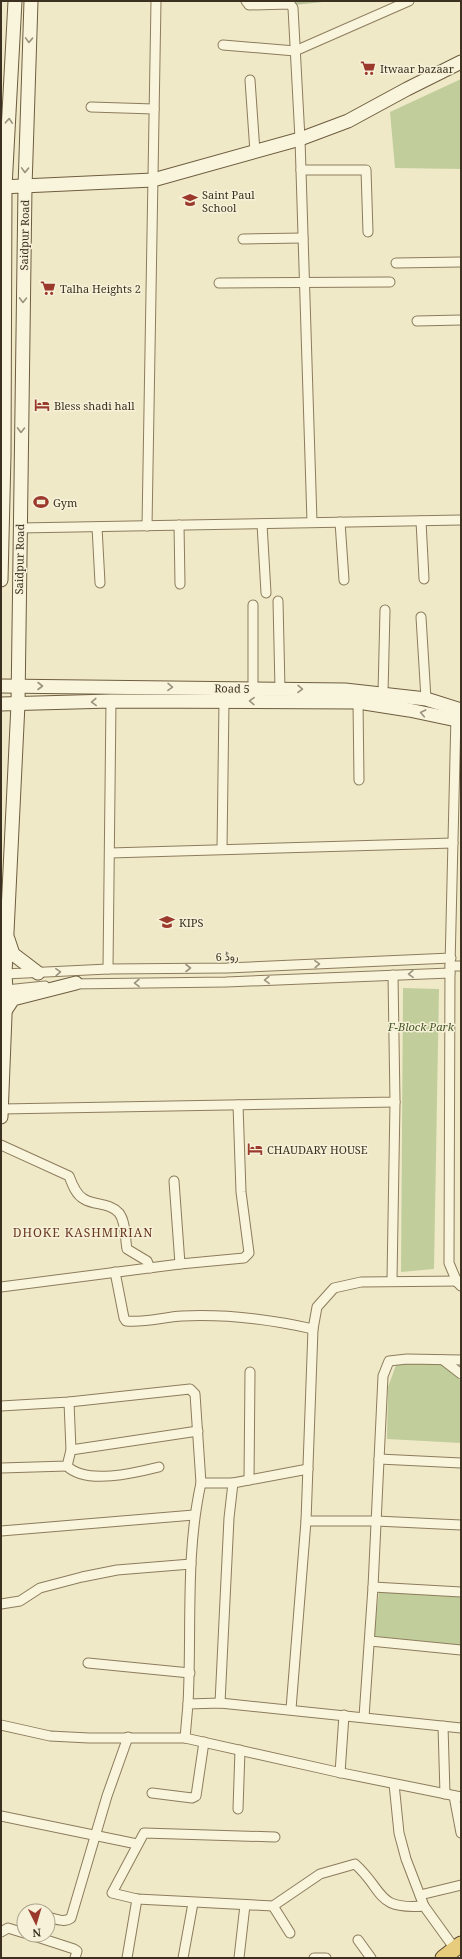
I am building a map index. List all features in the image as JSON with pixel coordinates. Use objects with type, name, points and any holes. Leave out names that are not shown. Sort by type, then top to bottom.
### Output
[{"type":"main road","name":"Saidpur Road","points":[[1,580],[3,187],[15,1]]},
{"type":"main road","name":"Saidpur Road","points":[[2,1111],[5,1010],[3,975],[18,704],[17,686],[25,187],[31,1]]},
{"type":"main road","points":[[3,187],[153,180],[300,139],[348,121],[407,88],[461,62]]},
{"type":"main road","name":"Road 5","points":[[1,686],[345,690],[383,693],[426,699],[458,715]]},
{"type":"main road","name":"Road 5","points":[[1,704],[111,701],[358,702],[409,710],[458,715]]},
{"type":"main road","points":[[6,936],[14,954],[38,972]]},
{"type":"main road","points":[[5,1010],[13,999],[76,984]]},
{"type":"street","points":[[147,526],[156,1]]},
{"type":"street","points":[[246,1],[249,5],[292,5],[300,139],[312,522]]},
{"type":"street","points":[[223,45],[295,51],[409,1]]},
{"type":"street","points":[[250,80],[255,152]]},
{"type":"street","points":[[91,107],[154,109]]},
{"type":"street","points":[[301,170],[366,170],[368,232]]},
{"type":"street","points":[[243,239],[303,238]]},
{"type":"street","points":[[396,262],[461,262]]},
{"type":"street","points":[[219,283],[390,282]]},
{"type":"street","points":[[417,321],[461,320]]},
{"type":"street","points":[[20,528],[461,520]]},
{"type":"street","points":[[421,521],[424,579]]},
{"type":"street","points":[[340,522],[344,580]]},
{"type":"street","points":[[262,524],[266,593]]},
{"type":"street","points":[[179,525],[180,584]]},
{"type":"street","points":[[97,527],[100,583]]},
{"type":"street","points":[[278,601],[280,689]]},
{"type":"street","points":[[253,605],[253,688]]},
{"type":"street","points":[[383,693],[385,610]]},
{"type":"street","points":[[421,617],[426,699]]},
{"type":"street","points":[[108,969],[111,701]]},
{"type":"street","points":[[222,849],[224,701]]},
{"type":"street","points":[[358,702],[359,780]]},
{"type":"street","points":[[458,715],[453,843],[457,854],[450,966],[449,1263],[460,1283]]},
{"type":"street","points":[[110,852],[453,843]]},
{"type":"street","points":[[365,976],[366,962]]},
{"type":"street","name":"روڈ 6","points":[[3,975],[108,969],[227,968],[366,962],[450,966]]},
{"type":"street","points":[[3,990],[76,984],[226,982],[393,975],[450,966],[461,966]]},
{"type":"street","points":[[226,982],[227,968]]},
{"type":"street","points":[[392,1280],[395,1102],[393,975]]},
{"type":"street","points":[[2,1111],[395,1102]]},
{"type":"street","points":[[1,1286],[180,1264],[244,1258],[248,1253],[241,1192],[238,1105]]},
{"type":"street","points":[[1,1145],[69,1176],[73,1187],[84,1199],[106,1205],[119,1213],[124,1225],[127,1250],[147,1261],[150,1268]]},
{"type":"street","points":[[174,1181],[180,1264]]},
{"type":"street","points":[[115,1272],[124,1318],[126,1321],[180,1316],[236,1316],[274,1320],[313,1329]]},
{"type":"street","points":[[291,1709],[306,1522],[313,1329],[317,1307],[334,1288],[361,1282],[392,1280],[460,1283]]},
{"type":"street","points":[[364,1717],[370,1641],[383,1376],[389,1361],[407,1359],[461,1360]]},
{"type":"street","points":[[443,1360],[461,1374]]},
{"type":"street","points":[[249,1480],[250,1372]]},
{"type":"street","points":[[1,1406],[68,1402],[190,1389],[195,1394],[201,1483],[194,1515],[191,1564],[190,1672],[185,1738]]},
{"type":"street","points":[[67,1466],[71,1450],[68,1402]]},
{"type":"street","points":[[71,1450],[198,1431]]},
{"type":"street","points":[[379,1459],[461,1463]]},
{"type":"street","points":[[1,1468],[67,1466],[75,1472],[113,1476],[159,1467]]},
{"type":"street","points":[[201,1483],[233,1483],[308,1469]]},
{"type":"street","points":[[220,1703],[229,1518],[233,1483]]},
{"type":"street","points":[[1,1531],[194,1515]]},
{"type":"street","points":[[306,1522],[376,1521],[461,1525]]},
{"type":"street","points":[[1,1604],[20,1601],[40,1588],[82,1577],[117,1570],[191,1564]]},
{"type":"street","points":[[373,1587],[461,1592]]},
{"type":"street","points":[[370,1641],[461,1650]]},
{"type":"street","points":[[88,1663],[190,1672]]},
{"type":"street","points":[[188,1704],[220,1703],[291,1709],[461,1728]]},
{"type":"street","points":[[340,1773],[344,1715]]},
{"type":"street","points":[[1,1725],[50,1736],[185,1738],[340,1773],[453,1796]]},
{"type":"street","points":[[443,1726],[453,1796],[461,1833]]},
{"type":"street","points":[[56,1919],[67,1921],[71,1918],[107,1796],[128,1737]]},
{"type":"street","points":[[152,1793],[192,1798],[196,1796],[204,1742]]},
{"type":"street","points":[[238,1809],[240,1750]]},
{"type":"street","points":[[394,1784],[398,1833],[406,1859],[424,1906],[453,1950]]},
{"type":"street","points":[[1,1816],[137,1844]]},
{"type":"street","points":[[275,1837],[144,1833],[112,1893],[137,1899],[273,1906],[320,1874],[352,1864],[358,1866],[388,1903],[406,1908],[424,1906]]},
{"type":"street","points":[[420,1895],[461,1885]]},
{"type":"street","points":[[127,1958],[137,1899]]},
{"type":"street","points":[[184,1958],[193,1903]]},
{"type":"street","points":[[239,1958],[245,1905]]},
{"type":"street","points":[[273,1906],[290,1933]]},
{"type":"street","points":[[1,1932],[8,1928],[16,1930]]},
{"type":"street","points":[[358,1940],[372,1958]]},
{"type":"street","points":[[56,1943],[77,1951],[75,1958]]},
{"type":"street","points":[[314,1958],[326,1958]]},
{"type":"green space","points":[[275,1],[332,1],[275,7]]},
{"type":"green space","points":[[461,79],[461,169],[395,168],[390,112]]},
{"type":"green space","name":"F-Block Park","points":[[403,988],[439,989],[434,1269],[401,1272]]},
{"type":"green space","points":[[438,1361],[461,1381],[461,1443],[387,1439],[388,1387],[396,1365]]},
{"type":"green space","points":[[379,1592],[461,1595],[461,1645],[373,1636]]},
{"type":"place","name":"Itwaar bazaar","points":[[368,68]]},
{"type":"place","name":"Saint Paul School","points":[[190,200]]},
{"type":"place","name":"Talha Heights 2","points":[[48,288]]},
{"type":"place","name":"Bless shadi hall","points":[[42,405]]},
{"type":"place","name":"Gym","points":[[41,502]]},
{"type":"place","name":"KIPS","points":[[167,922]]},
{"type":"place","name":"CHAUDARY HOUSE","points":[[255,1149]]},
{"type":"district","name":"DHOKE KASHMIRIAN","points":[[83,1232]]}]
